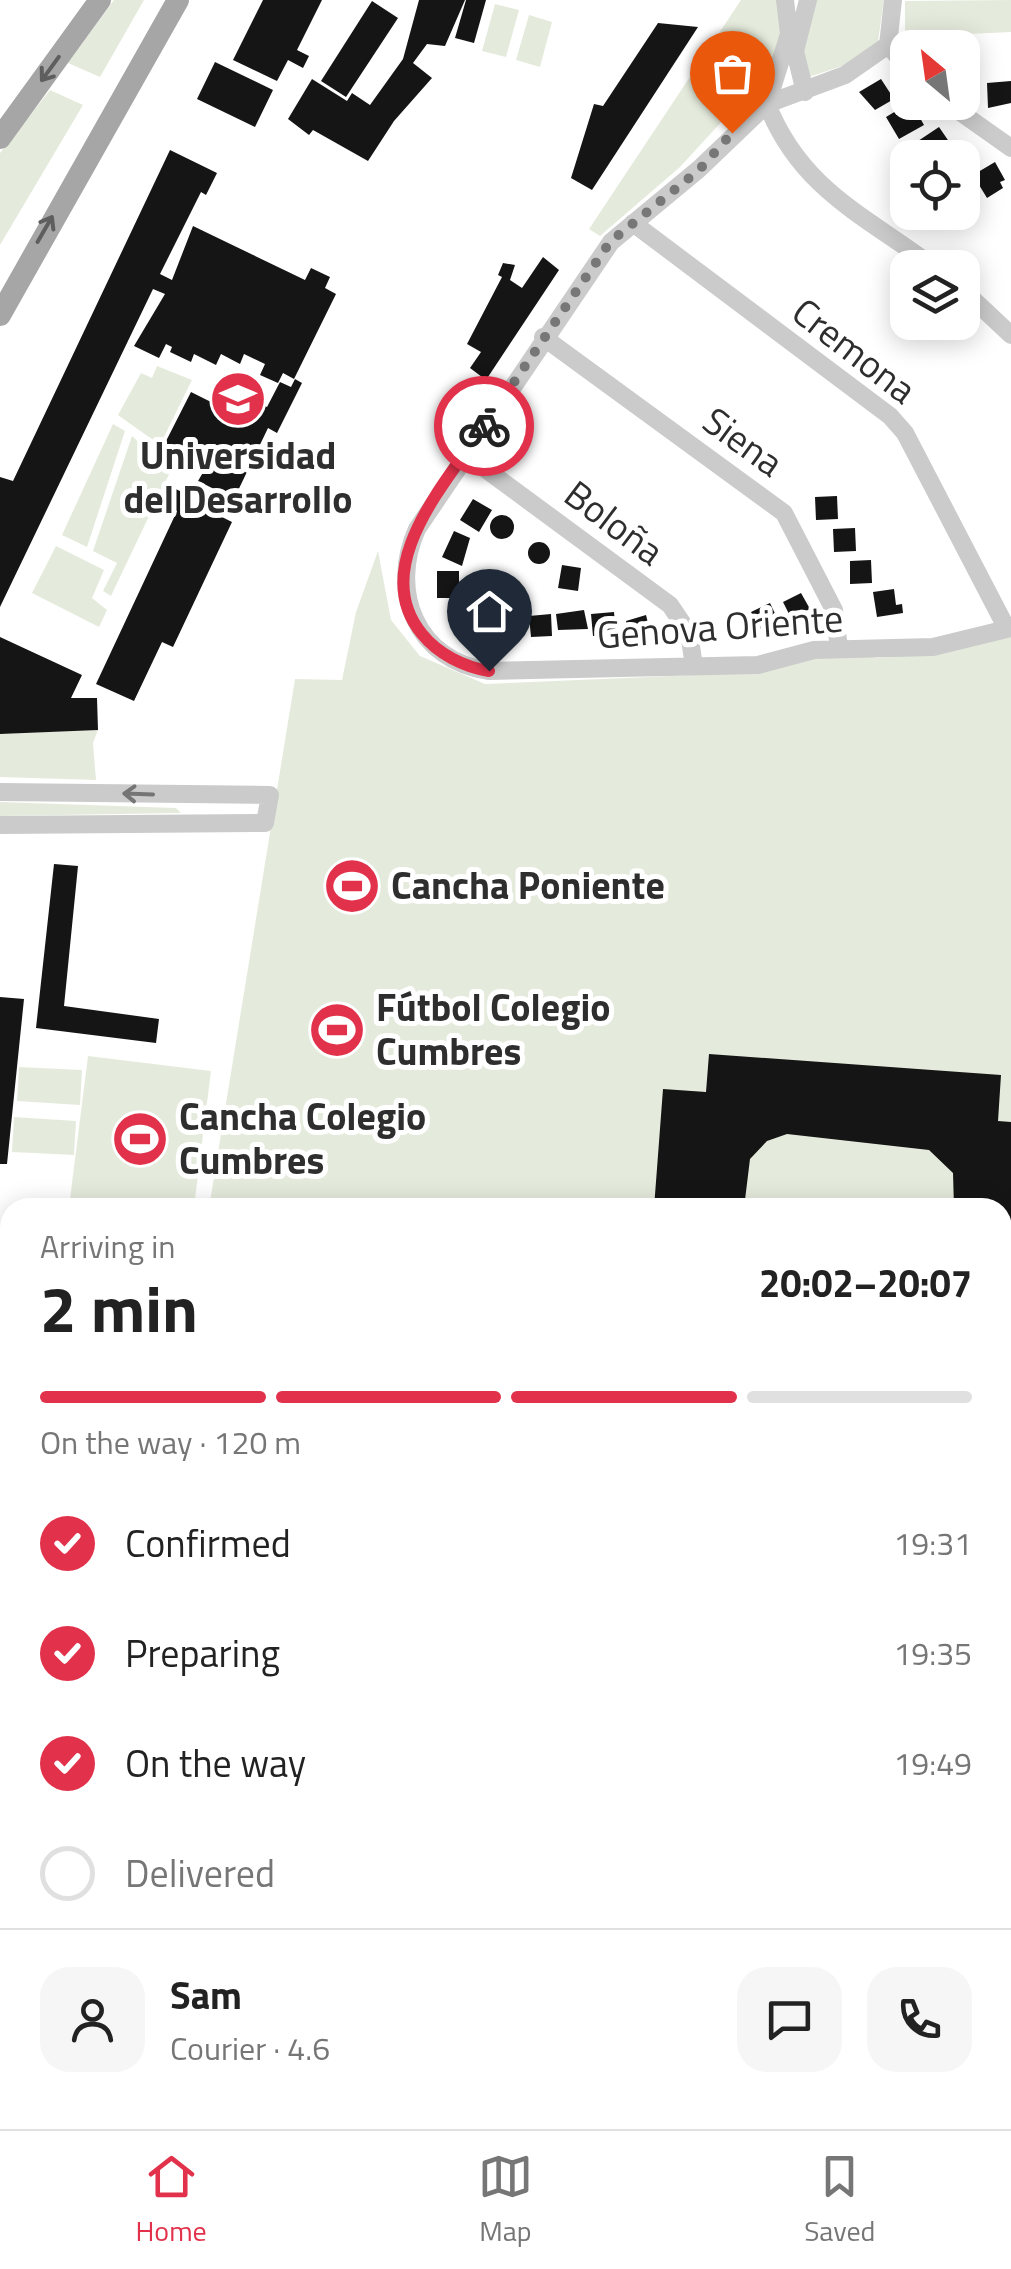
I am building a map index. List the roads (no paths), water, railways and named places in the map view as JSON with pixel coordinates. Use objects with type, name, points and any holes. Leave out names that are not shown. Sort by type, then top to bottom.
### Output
[{"type":"main road","points":[[2,134],[100,0]]},
{"type":"main road","points":[[0,316],[178,0]]},
{"type":"street","points":[[785,0],[789,34],[767,104],[792,153],[825,191],[909,250]]},
{"type":"street","points":[[805,92],[795,51],[808,0]]},
{"type":"street","points":[[465,454],[597,259],[767,104],[845,74],[888,45],[894,0]]},
{"type":"street","points":[[971,120],[1011,148]]},
{"type":"street","name":"Cremona","points":[[634,223],[890,416],[905,433],[1009,629]]},
{"type":"street","points":[[980,307],[1011,335]]},
{"type":"street","name":"Siena","points":[[543,337],[784,513],[834,610],[839,648]]},
{"type":"street","name":"Genova Oriente","points":[[465,454],[417,529],[404,568],[410,612],[436,647],[463,664],[489,671],[758,665],[839,648],[876,651],[933,647],[1009,629]]},
{"type":"street","name":"Boloña","points":[[465,454],[670,606],[689,633],[694,666]]},
{"type":"street","points":[[0,792],[270,795],[265,823],[0,825]]},
{"type":"street","points":[[188,822],[200,796]]},
{"type":"place","name":"Universidad del Desarrollo","points":[[238,399]]},
{"type":"place","name":"Cancha Poniente","points":[[352,886]]},
{"type":"place","name":"Fútbol Colegio Cumbres","points":[[337,1030]]},
{"type":"place","name":"Cancha Colegio Cumbres","points":[[140,1139]]}]
